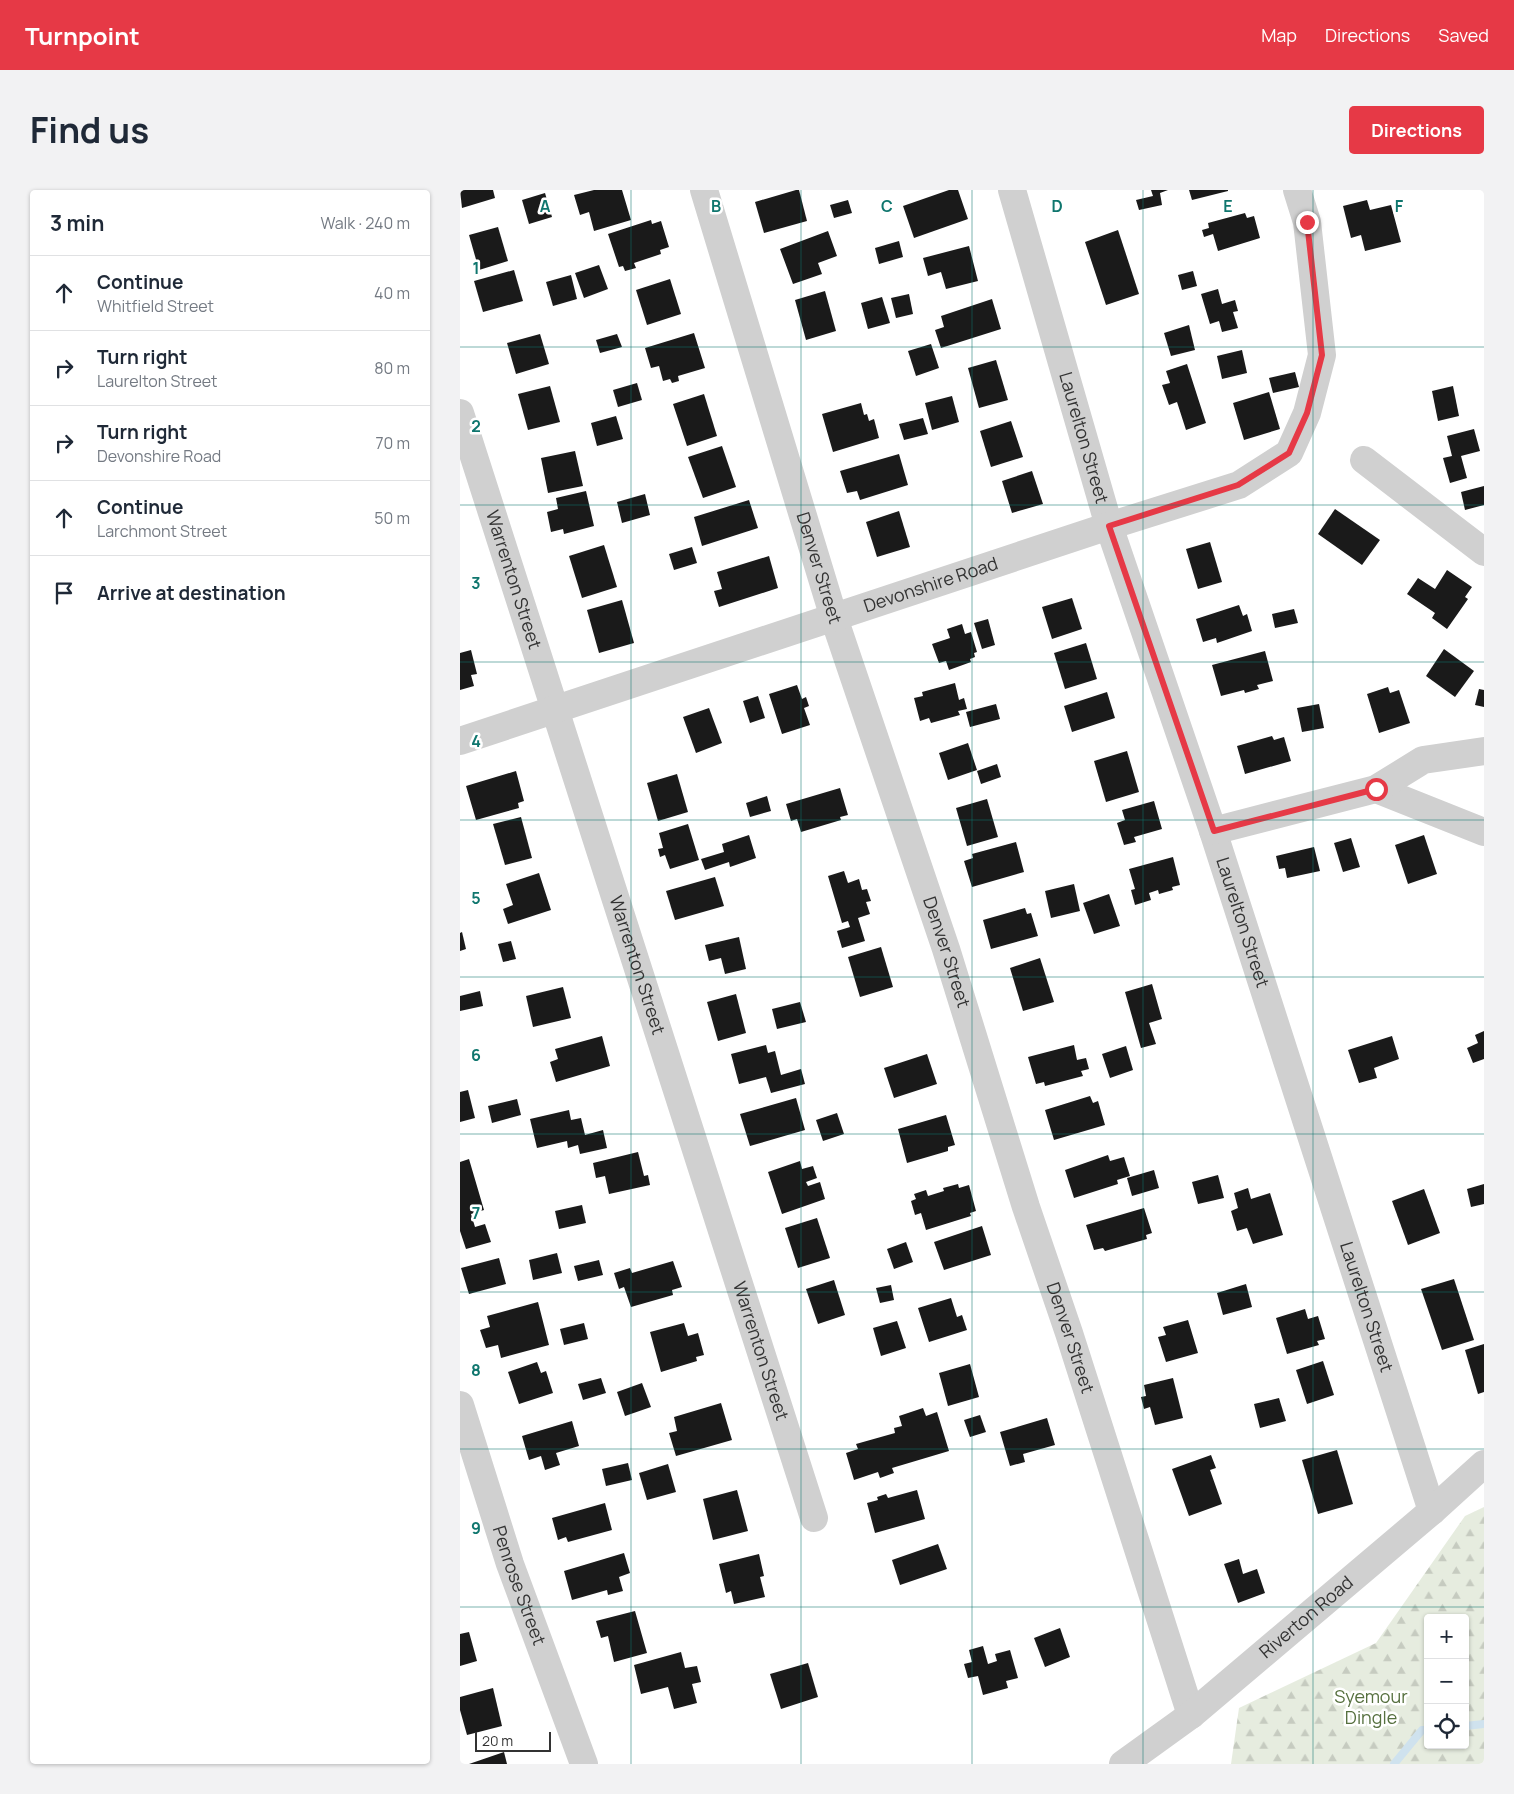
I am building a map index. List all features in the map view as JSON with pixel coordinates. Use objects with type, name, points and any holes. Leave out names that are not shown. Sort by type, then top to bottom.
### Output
[{"type":"street","name":"Denver Street","points":[[704,190],[834,618],[946,949],[1026,1207],[1191,1715]]},
{"type":"street","name":"Laurelton Street","points":[[1012,190],[1109,526],[1214,831],[1432,1511]]},
{"type":"street","name":"Devonshire Road","points":[[460,741],[1238,485],[1289,453],[1307,413],[1322,355],[1307,222],[1297,190]]},
{"type":"street","name":"Warrenton Street","points":[[460,413],[814,1518]]},
{"type":"street","points":[[1364,460],[1484,552]]},
{"type":"street","points":[[1214,831],[1376,789],[1423,760],[1484,751]]},
{"type":"street","points":[[1376,789],[1484,832]]},
{"type":"street","name":"Penrose Street","points":[[460,1405],[510,1564],[584,1764]]},
{"type":"street","name":"Riverton Road","points":[[1123,1764],[1191,1715],[1432,1511],[1484,1464]]},
{"type":"green space","name":"Syemour Dingle","points":[[1484,1507],[1484,1764],[1231,1764],[1239,1708],[1376,1643],[1465,1516]]},
{"type":"building","points":[[460,190],[493,190],[495,198],[462,208]]},
{"type":"building","points":[[594,190],[622,190],[631,220],[594,231],[589,212],[580,215],[574,195]]},
{"type":"building","points":[[799,190],[807,221],[764,233],[755,202]]},
{"type":"building","points":[[949,190],[958,190],[968,219],[914,238],[903,206]]},
{"type":"building","points":[[1151,190],[1168,190],[1160,193],[1162,205],[1139,210],[1136,200],[1153,196]]},
{"type":"building","points":[[1189,190],[1228,190],[1228,191],[1192,200]]},
{"type":"building","points":[[545,193],[552,217],[529,224],[522,200]]},
{"type":"building","points":[[848,200],[852,213],[834,218],[830,205]]},
{"type":"building","points":[[1367,200],[1370,210],[1391,205],[1401,242],[1365,251],[1361,235],[1351,238],[1343,206]]},
{"type":"building","points":[[1245,213],[1247,218],[1254,216],[1260,238],[1218,251],[1213,234],[1204,237],[1202,230],[1209,228],[1208,223]]},
{"type":"building","points":[[651,220],[652,224],[661,221],[669,247],[660,250],[661,254],[634,263],[636,268],[625,271],[623,266],[619,267],[608,234]]},
{"type":"building","points":[[498,227],[508,261],[479,270],[469,235]]},
{"type":"building","points":[[1118,230],[1139,294],[1106,305],[1085,242]]},
{"type":"building","points":[[828,231],[837,256],[818,263],[822,274],[793,284],[780,249]]},
{"type":"building","points":[[899,241],[903,257],[879,264],[875,248]]},
{"type":"building","points":[[969,246],[978,281],[946,289],[941,272],[928,276],[923,258]]},
{"type":"building","points":[[599,265],[608,289],[584,298],[575,273]]},
{"type":"building","points":[[514,270],[523,301],[483,312],[474,281]]},
{"type":"building","points":[[1193,271],[1197,286],[1182,290],[1178,275]]},
{"type":"building","points":[[571,275],[577,299],[553,306],[546,282]]},
{"type":"building","points":[[670,279],[681,314],[647,325],[636,290]]},
{"type":"building","points":[[1218,289],[1222,304],[1235,300],[1238,311],[1233,312],[1238,328],[1222,332],[1219,321],[1210,324],[1201,294]]},
{"type":"building","points":[[825,291],[836,331],[806,340],[795,300]]},
{"type":"building","points":[[909,294],[913,314],[896,318],[891,298]]},
{"type":"building","points":[[882,297],[890,323],[868,329],[861,303]]},
{"type":"building","points":[[992,299],[1001,329],[941,348],[935,330],[944,327],[941,316]]},
{"type":"building","points":[[1189,325],[1195,350],[1171,356],[1164,333]]},
{"type":"building","points":[[694,333],[705,368],[678,376],[679,381],[672,383],[670,379],[663,381],[659,366],[651,368],[645,348]]},
{"type":"building","points":[[540,334],[549,364],[516,374],[507,343]]},
{"type":"building","points":[[617,334],[622,347],[600,353],[596,340]]},
{"type":"building","points":[[931,344],[939,368],[916,376],[908,351]]},
{"type":"building","points":[[1242,350],[1247,373],[1222,379],[1217,356]]},
{"type":"building","points":[[996,360],[1008,400],[979,408],[968,368]]},
{"type":"building","points":[[1187,364],[1206,423],[1186,430],[1177,402],[1169,405],[1162,385],[1170,383],[1166,371]]},
{"type":"building","points":[[1295,372],[1299,387],[1273,393],[1269,378]]},
{"type":"building","points":[[637,383],[642,400],[618,407],[613,390]]},
{"type":"building","points":[[550,386],[560,422],[528,430],[518,394]]},
{"type":"building","points":[[1453,386],[1459,416],[1438,421],[1432,391]]},
{"type":"building","points":[[1269,392],[1280,429],[1244,440],[1233,403]]},
{"type":"building","points":[[704,394],[717,436],[687,446],[673,404]]},
{"type":"building","points":[[952,396],[959,422],[932,430],[925,403]]},
{"type":"building","points":[[861,403],[864,415],[867,414],[869,421],[874,419],[879,438],[833,452],[822,414]]},
{"type":"building","points":[[616,416],[623,439],[597,446],[591,423]]},
{"type":"building","points":[[923,418],[928,434],[904,440],[899,424]]},
{"type":"building","points":[[1011,421],[1023,457],[991,467],[980,431]]},
{"type":"building","points":[[1474,429],[1480,451],[1461,456],[1467,478],[1450,483],[1443,458],[1452,456],[1447,436]]},
{"type":"building","points":[[722,446],[736,487],[703,498],[688,457]]},
{"type":"building","points":[[575,451],[583,486],[548,493],[541,458]]},
{"type":"building","points":[[899,454],[908,485],[860,500],[857,491],[847,493],[840,471]]},
{"type":"building","points":[[1032,471],[1043,504],[1012,513],[1002,481]]},
{"type":"building","points":[[1484,486],[1484,505],[1465,510],[1461,492]]},
{"type":"building","points":[[586,491],[594,526],[564,534],[563,529],[551,532],[547,512],[558,509],[556,498]]},
{"type":"building","points":[[645,494],[650,515],[622,523],[617,502]]},
{"type":"building","points":[[749,500],[758,528],[702,546],[694,517]]},
{"type":"building","points":[[1335,509],[1380,540],[1362,565],[1318,534]]},
{"type":"building","points":[[899,511],[910,547],[877,557],[866,522]]},
{"type":"building","points":[[1210,542],[1222,582],[1198,589],[1186,549]]},
{"type":"building","points":[[604,545],[617,587],[582,598],[569,556]]},
{"type":"building","points":[[692,547],[697,563],[674,570],[669,554]]},
{"type":"building","points":[[769,556],[778,588],[719,607],[714,591],[722,589],[717,572]]},
{"type":"building","points":[[1447,570],[1472,587],[1465,597],[1468,599],[1447,629],[1432,618],[1435,613],[1407,594],[1418,578],[1435,589]]},
{"type":"building","points":[[1072,598],[1082,629],[1052,639],[1042,607]]},
{"type":"building","points":[[622,600],[634,643],[599,653],[587,610]]},
{"type":"building","points":[[1239,605],[1243,616],[1247,614],[1252,631],[1217,643],[1216,638],[1203,642],[1196,619]]},
{"type":"building","points":[[1294,609],[1298,623],[1275,628],[1272,614]]},
{"type":"building","points":[[988,619],[995,645],[982,649],[974,623]]},
{"type":"building","points":[[962,624],[965,634],[971,632],[977,652],[974,653],[975,657],[970,659],[971,662],[949,670],[946,661],[939,663],[932,644],[950,638],[947,629]]},
{"type":"building","points":[[1086,643],[1097,679],[1065,689],[1054,653]]},
{"type":"building","points":[[1444,649],[1474,671],[1455,697],[1426,676]]},
{"type":"building","points":[[471,650],[477,674],[471,675],[474,686],[460,690],[460,653]]},
{"type":"building","points":[[1265,651],[1273,681],[1257,685],[1259,689],[1245,693],[1244,690],[1221,696],[1212,665]]},
{"type":"building","points":[[955,683],[959,700],[964,698],[967,709],[958,711],[960,715],[931,723],[929,718],[920,721],[914,698],[923,696],[922,692]]},
{"type":"building","points":[[797,685],[802,699],[806,697],[809,706],[804,708],[810,725],[782,734],[769,694]]},
{"type":"building","points":[[1388,687],[1390,693],[1399,690],[1410,723],[1379,733],[1367,694]]},
{"type":"building","points":[[1479,689],[1484,690],[1484,707],[1475,705]]},
{"type":"building","points":[[1107,692],[1115,718],[1072,732],[1064,706]]},
{"type":"building","points":[[758,696],[765,718],[750,723],[743,701]]},
{"type":"building","points":[[996,704],[1000,719],[970,727],[966,712]]},
{"type":"building","points":[[1319,704],[1324,728],[1302,732],[1297,708]]},
{"type":"building","points":[[709,708],[722,743],[696,753],[683,717]]},
{"type":"building","points":[[1272,736],[1274,740],[1284,737],[1291,761],[1245,774],[1237,746]]},
{"type":"building","points":[[968,743],[977,770],[948,780],[939,753]]},
{"type":"building","points":[[1127,751],[1139,792],[1106,802],[1094,761]]},
{"type":"building","points":[[997,764],[1001,777],[981,784],[977,771]]},
{"type":"building","points":[[516,771],[524,801],[518,803],[519,808],[476,820],[466,786]]},
{"type":"building","points":[[677,774],[688,812],[658,821],[647,783]]},
{"type":"building","points":[[840,788],[848,815],[840,817],[841,820],[801,832],[797,819],[791,821],[786,804]]},
{"type":"building","points":[[767,796],[771,811],[750,817],[746,803]]},
{"type":"building","points":[[987,799],[998,837],[967,846],[956,808]]},
{"type":"building","points":[[1154,801],[1162,829],[1134,837],[1136,842],[1124,845],[1117,823],[1125,820],[1122,810]]},
{"type":"building","points":[[521,817],[532,858],[505,865],[493,824]]},
{"type":"building","points":[[688,824],[699,860],[670,869],[665,855],[660,857],[658,849],[663,848],[659,833]]},
{"type":"building","points":[[749,835],[756,858],[730,867],[729,862],[705,870],[701,859],[724,852],[722,844]]},
{"type":"building","points":[[1424,835],[1437,874],[1408,884],[1395,845]]},
{"type":"building","points":[[1351,838],[1360,867],[1343,872],[1334,843]]},
{"type":"building","points":[[1016,842],[1024,872],[972,887],[964,861],[973,858],[972,854]]},
{"type":"building","points":[[1314,847],[1320,871],[1287,878],[1285,868],[1279,869],[1276,856]]},
{"type":"building","points":[[1173,857],[1180,885],[1172,887],[1173,890],[1159,894],[1158,890],[1149,893],[1151,900],[1135,905],[1131,890],[1135,889],[1129,869]]},
{"type":"building","points":[[844,871],[848,883],[859,879],[862,890],[867,889],[871,901],[866,902],[870,914],[858,918],[865,941],[842,948],[837,931],[850,927],[848,921],[842,923],[828,876]]},
{"type":"building","points":[[539,873],[551,910],[508,924],[503,909],[513,905],[506,884]]},
{"type":"building","points":[[715,877],[724,906],[675,920],[666,891]]},
{"type":"building","points":[[1074,884],[1080,911],[1051,918],[1045,891]]},
{"type":"building","points":[[1109,894],[1120,926],[1094,934],[1083,903]]},
{"type":"building","points":[[1025,908],[1027,914],[1031,913],[1038,936],[991,949],[983,920]]},
{"type":"building","points":[[462,932],[466,949],[460,951],[460,933]]},
{"type":"building","points":[[739,937],[746,969],[725,974],[721,958],[709,961],[705,945]]},
{"type":"building","points":[[511,941],[516,959],[503,962],[498,944]]},
{"type":"building","points":[[881,947],[893,987],[860,997],[848,957]]},
{"type":"building","points":[[1040,958],[1054,1002],[1023,1011],[1010,968]]},
{"type":"building","points":[[1152,984],[1162,1019],[1149,1023],[1156,1044],[1141,1048],[1125,992]]},
{"type":"building","points":[[563,987],[571,1018],[533,1027],[526,996]]},
{"type":"building","points":[[480,991],[483,1006],[460,1011],[460,996]]},
{"type":"building","points":[[736,994],[746,1033],[718,1041],[707,1002]]},
{"type":"building","points":[[800,1002],[806,1022],[777,1029],[772,1009]]},
{"type":"building","points":[[1484,1031],[1484,1059],[1473,1063],[1467,1048],[1478,1043],[1475,1035]]},
{"type":"building","points":[[602,1036],[610,1066],[556,1082],[550,1062],[558,1059],[555,1049]]},
{"type":"building","points":[[1392,1036],[1399,1059],[1374,1068],[1377,1078],[1359,1083],[1348,1050]]},
{"type":"building","points":[[766,1045],[768,1053],[775,1051],[781,1075],[801,1069],[805,1084],[771,1093],[766,1077],[739,1084],[731,1054]]},
{"type":"building","points":[[1074,1045],[1077,1060],[1086,1058],[1089,1069],[1081,1071],[1083,1076],[1045,1086],[1044,1082],[1036,1084],[1028,1057]]},
{"type":"building","points":[[1126,1046],[1133,1070],[1110,1078],[1102,1054]]},
{"type":"building","points":[[927,1054],[937,1084],[894,1098],[884,1068]]},
{"type":"building","points":[[468,1090],[475,1118],[460,1122],[460,1092]]},
{"type":"building","points":[[1090,1096],[1093,1103],[1098,1101],[1105,1125],[1054,1140],[1045,1110]]},
{"type":"building","points":[[796,1098],[805,1130],[750,1146],[740,1114]]},
{"type":"building","points":[[517,1099],[521,1115],[492,1123],[488,1106]]},
{"type":"building","points":[[569,1110],[571,1120],[581,1118],[585,1135],[603,1130],[607,1148],[580,1154],[578,1145],[568,1148],[567,1141],[537,1148],[530,1119]]},
{"type":"building","points":[[837,1113],[844,1134],[823,1141],[816,1120]]},
{"type":"building","points":[[946,1115],[955,1145],[948,1147],[948,1151],[907,1163],[898,1129]]},
{"type":"building","points":[[638,1152],[644,1176],[648,1175],[650,1185],[609,1194],[605,1176],[596,1178],[593,1163]]},
{"type":"building","points":[[1108,1155],[1110,1161],[1124,1157],[1130,1176],[1117,1180],[1118,1184],[1074,1198],[1065,1170]]},
{"type":"building","points":[[469,1159],[484,1210],[471,1214],[475,1227],[485,1224],[491,1242],[466,1249],[460,1231],[460,1162]]},
{"type":"building","points":[[800,1161],[802,1169],[813,1166],[817,1178],[806,1182],[808,1186],[820,1182],[825,1199],[782,1214],[768,1172]]},
{"type":"building","points":[[1154,1170],[1159,1188],[1132,1196],[1127,1178]]},
{"type":"building","points":[[1218,1175],[1224,1198],[1198,1204],[1192,1182]]},
{"type":"building","points":[[958,1184],[959,1188],[969,1185],[976,1211],[970,1213],[971,1216],[926,1230],[921,1213],[915,1215],[911,1201],[916,1199],[914,1194],[926,1190],[928,1196],[944,1191],[943,1188]]},
{"type":"building","points":[[1484,1184],[1484,1204],[1471,1207],[1467,1189]]},
{"type":"building","points":[[1248,1188],[1251,1199],[1270,1193],[1283,1235],[1253,1244],[1247,1228],[1237,1231],[1231,1211],[1238,1208],[1234,1193]]},
{"type":"building","points":[[1424,1189],[1440,1233],[1408,1245],[1392,1201]]},
{"type":"building","points":[[582,1205],[586,1223],[559,1229],[555,1211]]},
{"type":"building","points":[[1144,1208],[1152,1233],[1146,1235],[1147,1239],[1105,1251],[1103,1248],[1094,1250],[1086,1225]]},
{"type":"building","points":[[817,1218],[830,1258],[798,1268],[785,1228]]},
{"type":"building","points":[[982,1226],[991,1255],[944,1270],[934,1242]]},
{"type":"building","points":[[906,1242],[913,1262],[894,1269],[887,1249]]},
{"type":"building","points":[[557,1253],[562,1273],[533,1280],[529,1260]]},
{"type":"building","points":[[499,1258],[506,1284],[469,1294],[461,1268]]},
{"type":"building","points":[[599,1260],[603,1275],[578,1281],[574,1266]]},
{"type":"building","points":[[673,1261],[682,1287],[672,1290],[673,1295],[631,1307],[624,1287],[619,1289],[614,1273],[630,1268],[632,1273]]},
{"type":"building","points":[[1454,1279],[1474,1340],[1442,1350],[1421,1289]]},
{"type":"building","points":[[834,1280],[845,1315],[818,1324],[806,1289]]},
{"type":"building","points":[[1246,1284],[1252,1307],[1223,1315],[1217,1293]]},
{"type":"building","points":[[891,1285],[894,1300],[880,1303],[876,1288]]},
{"type":"building","points":[[951,1298],[957,1317],[962,1315],[967,1330],[929,1342],[918,1308]]},
{"type":"building","points":[[538,1302],[549,1345],[501,1358],[498,1345],[486,1348],[480,1330],[490,1327],[487,1316]]},
{"type":"building","points":[[1305,1309],[1308,1319],[1318,1316],[1325,1339],[1317,1341],[1319,1345],[1287,1354],[1276,1318]]},
{"type":"building","points":[[1188,1320],[1198,1353],[1166,1362],[1158,1337],[1166,1335],[1163,1327]]},
{"type":"building","points":[[897,1321],[906,1348],[881,1356],[873,1328]]},
{"type":"building","points":[[584,1323],[588,1339],[564,1345],[560,1329]]},
{"type":"building","points":[[684,1323],[688,1336],[698,1333],[704,1355],[696,1357],[697,1361],[661,1372],[650,1332]]},
{"type":"building","points":[[1484,1344],[1484,1392],[1478,1394],[1465,1350]]},
{"type":"building","points":[[1323,1361],[1334,1395],[1307,1404],[1296,1370]]},
{"type":"building","points":[[537,1362],[541,1373],[546,1371],[553,1393],[519,1404],[508,1372]]},
{"type":"building","points":[[970,1364],[979,1397],[948,1406],[939,1373]]},
{"type":"building","points":[[601,1378],[606,1393],[583,1400],[578,1384]]},
{"type":"building","points":[[1173,1378],[1183,1418],[1155,1425],[1150,1407],[1144,1409],[1141,1397],[1146,1396],[1144,1385]]},
{"type":"building","points":[[642,1383],[651,1407],[625,1416],[617,1392]]},
{"type":"building","points":[[1279,1398],[1286,1421],[1260,1428],[1254,1404]]},
{"type":"building","points":[[721,1403],[732,1440],[676,1456],[669,1433],[677,1431],[674,1417]]},
{"type":"building","points":[[923,1408],[926,1416],[937,1412],[949,1451],[892,1468],[894,1473],[880,1478],[878,1472],[854,1480],[846,1453],[858,1449],[856,1444],[895,1433],[894,1428],[902,1426],[899,1416]]},
{"type":"building","points":[[980,1415],[986,1432],[970,1437],[964,1420]]},
{"type":"building","points":[[1047,1418],[1055,1445],[1023,1454],[1025,1462],[1010,1466],[1000,1432]]},
{"type":"building","points":[[572,1421],[579,1446],[556,1453],[560,1465],[545,1470],[541,1456],[529,1460],[522,1436]]},
{"type":"building","points":[[1337,1450],[1353,1504],[1318,1514],[1302,1460]]},
{"type":"building","points":[[1211,1455],[1216,1468],[1210,1470],[1222,1504],[1189,1516],[1172,1469]]},
{"type":"building","points":[[628,1463],[632,1480],[606,1486],[602,1469]]},
{"type":"building","points":[[668,1464],[676,1492],[647,1500],[639,1473]]},
{"type":"building","points":[[737,1490],[748,1531],[713,1540],[703,1499]]},
{"type":"building","points":[[917,1490],[925,1519],[875,1533],[867,1503],[878,1500],[877,1497],[886,1494],[888,1498]]},
{"type":"building","points":[[605,1503],[612,1530],[568,1542],[566,1537],[558,1540],[552,1518]]},
{"type":"building","points":[[938,1544],[947,1569],[900,1585],[892,1560]]},
{"type":"building","points":[[624,1553],[630,1573],[619,1577],[623,1591],[608,1595],[607,1590],[572,1600],[564,1571]]},
{"type":"building","points":[[759,1554],[764,1576],[760,1577],[765,1597],[734,1604],[731,1591],[726,1593],[719,1564]]},
{"type":"building","points":[[1239,1559],[1243,1574],[1257,1569],[1265,1593],[1238,1603],[1224,1564]]},
{"type":"building","points":[[635,1611],[647,1653],[614,1662],[608,1636],[601,1638],[596,1621]]},
{"type":"building","points":[[1060,1628],[1070,1657],[1045,1667],[1034,1638]]},
{"type":"building","points":[[469,1632],[477,1661],[460,1666],[460,1634]]},
{"type":"building","points":[[983,1646],[988,1664],[997,1661],[995,1654],[1010,1650],[1018,1678],[1006,1681],[1008,1688],[983,1695],[978,1676],[968,1678],[964,1664],[972,1662],[969,1650]]},
{"type":"building","points":[[681,1652],[685,1668],[697,1666],[701,1682],[692,1684],[697,1703],[674,1709],[668,1687],[641,1694],[634,1665]]},
{"type":"building","points":[[808,1663],[818,1697],[781,1709],[770,1674]]},
{"type":"building","points":[[493,1688],[502,1726],[467,1735],[460,1710],[460,1697]]},
{"type":"building","points":[[504,1752],[507,1764],[469,1764]]},
{"type":"waterway","points":[[1469,1726],[1484,1724]]},
{"type":"waterway","points":[[1394,1764],[1424,1730]]},
{"type":"route","points":[[1307,222],[1322,355],[1307,413],[1289,453],[1238,485],[1109,526],[1214,831],[1376,789]]}]
